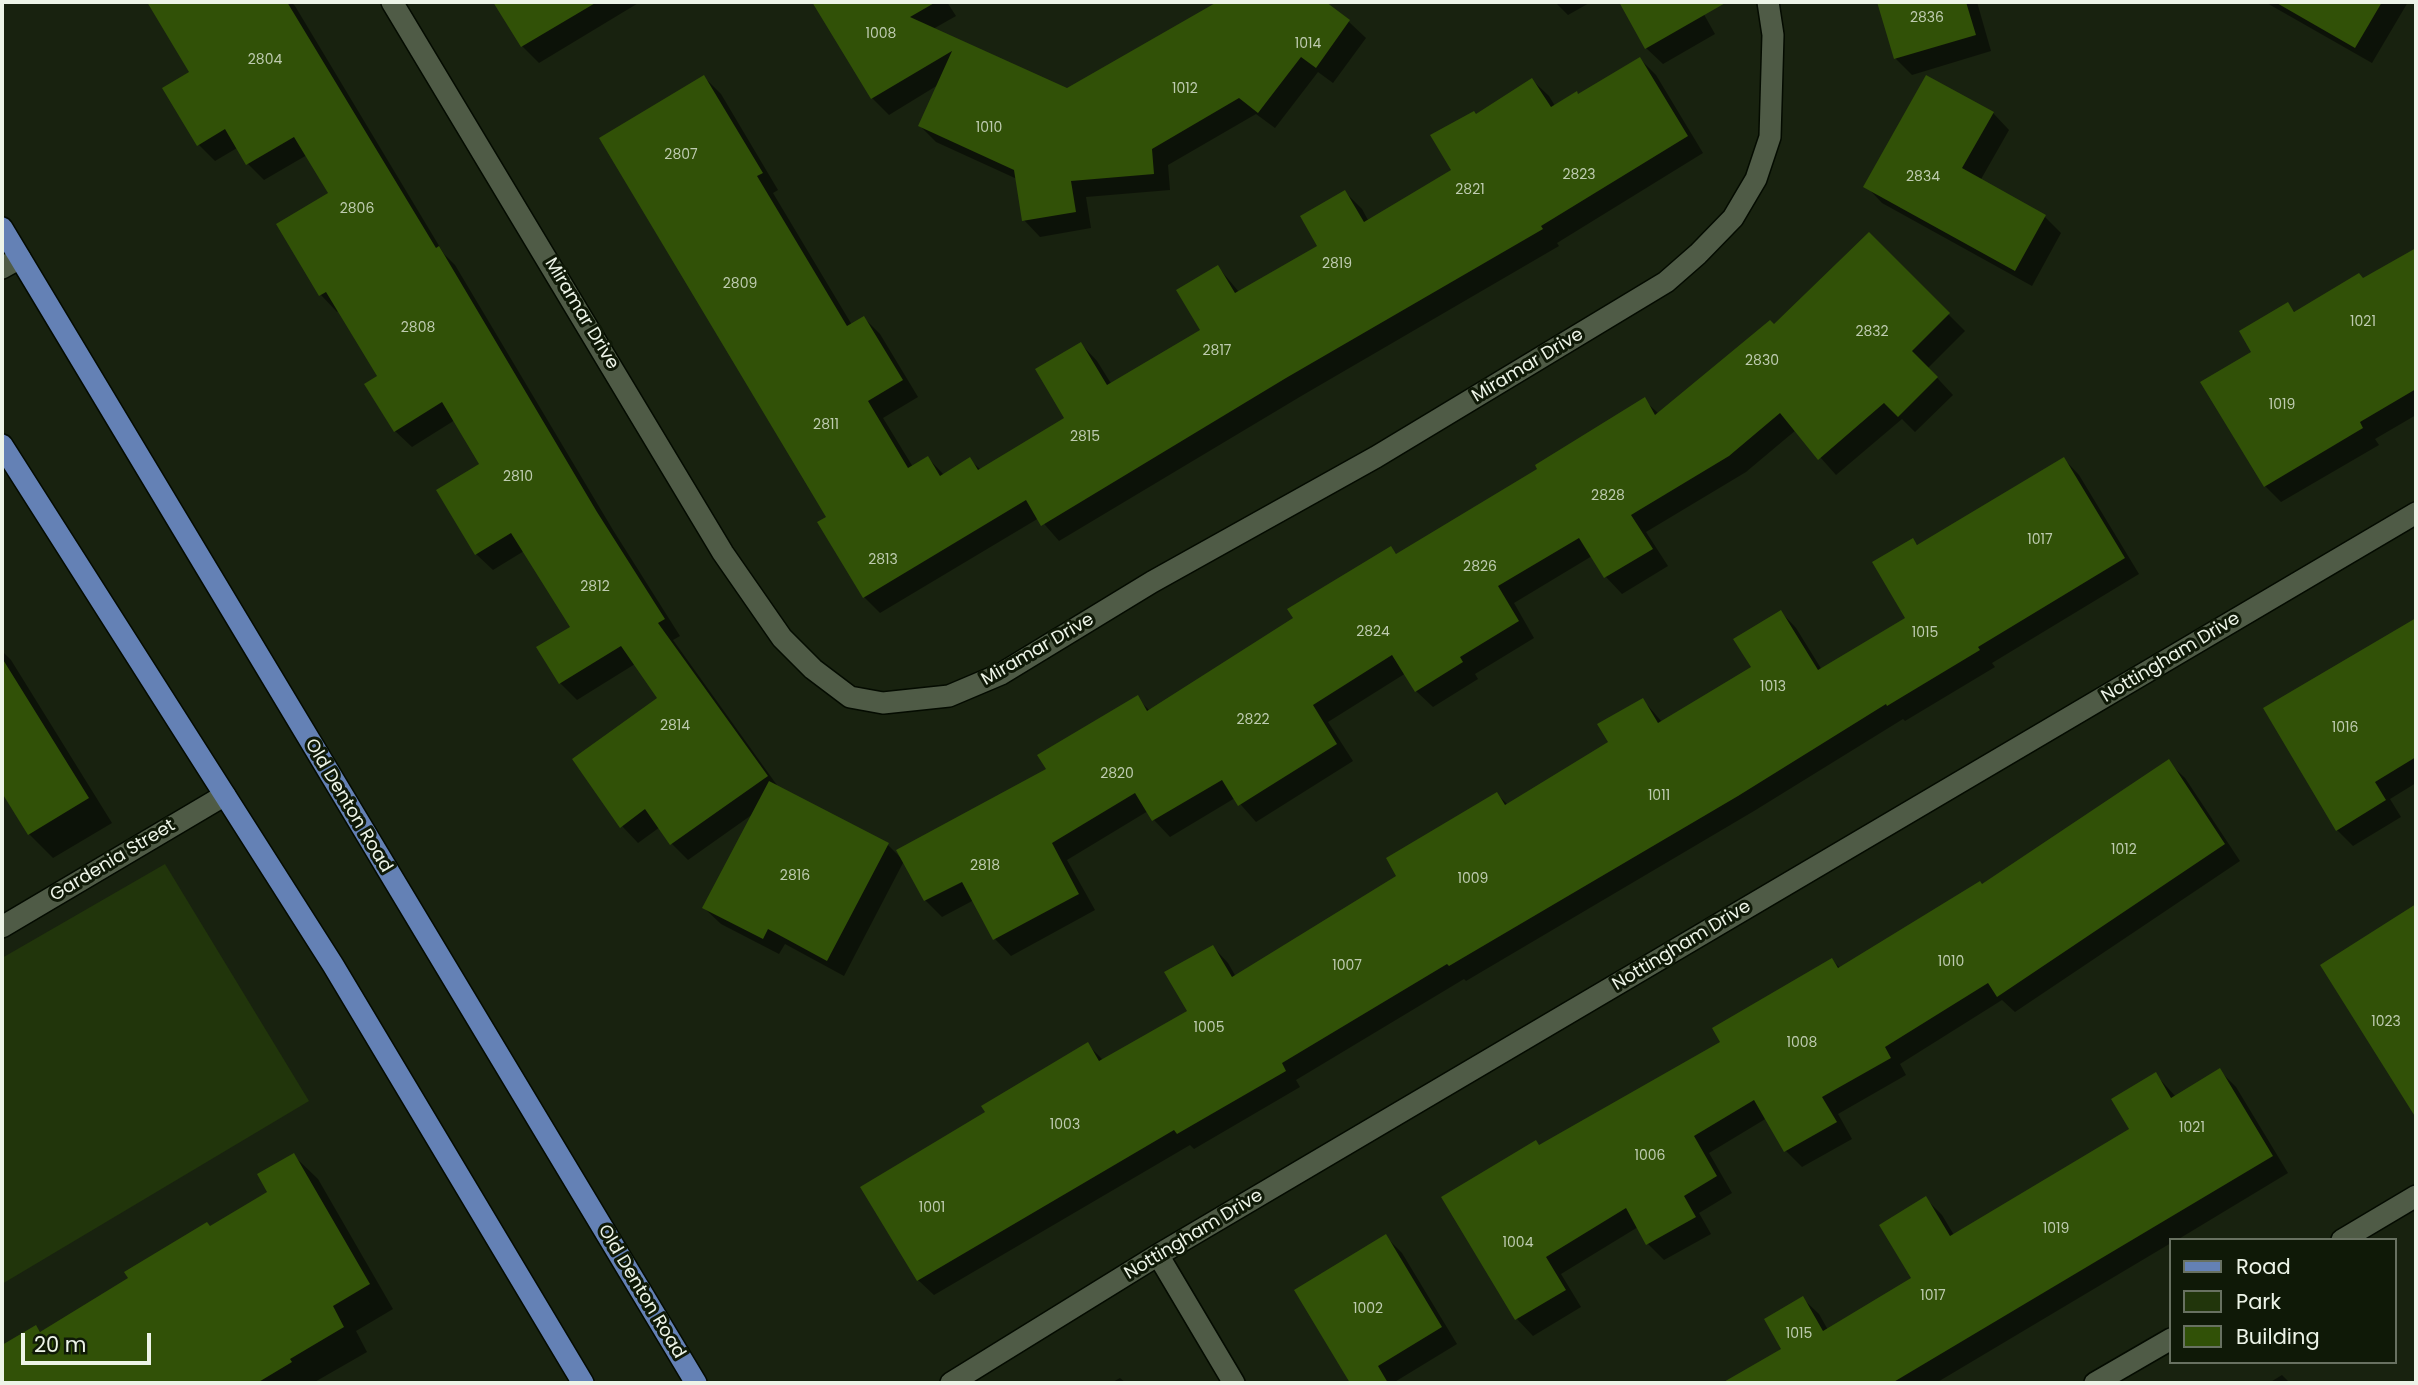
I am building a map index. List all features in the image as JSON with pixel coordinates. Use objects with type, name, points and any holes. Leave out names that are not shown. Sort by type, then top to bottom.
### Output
[{"type":"main road","name":"Old Denton Road","points":[[2,228],[11,263],[696,1383]]},
{"type":"main road","points":[[2,445],[333,965],[583,1383]]},
{"type":"street","name":"Miramar Drive","points":[[392,2],[723,553],[782,638],[813,669],[850,697],[883,703],[949,696],[1002,674],[1152,582],[1376,457],[1666,282],[1733,218],[1756,179],[1770,137],[1773,35],[1768,2]]},
{"type":"street","name":"Nottingham Drive","points":[[951,1383],[1158,1255],[2416,513]]},
{"type":"street","name":"Gardenia Street","points":[[2,927],[225,795]]},
{"type":"street","points":[[2345,1238],[2416,1196]]},
{"type":"street","points":[[1158,1255],[1234,1383]]},
{"type":"street","points":[[2095,1383],[2170,1340]]},
{"type":"green space","points":[[165,864],[309,1101],[2,1284],[2,958]]},
{"type":"building","points":[[147,2],[287,2],[436,248],[439,246],[597,512],[665,619],[658,623],[768,776],[670,845],[645,809],[620,828],[572,759],[657,698],[621,646],[559,684],[536,647],[570,627],[511,533],[475,555],[436,490],[479,464],[442,402],[394,432],[364,384],[377,376],[326,292],[319,296],[276,224],[328,193],[294,137],[246,165],[225,129],[197,146],[162,88],[189,72]]},
{"type":"building","points":[[493,2],[597,2],[521,47]]},
{"type":"building","points":[[812,2],[936,2],[910,17],[1067,88],[1217,2],[1326,2],[1350,20],[1316,68],[1301,57],[1258,113],[1239,98],[1152,149],[1154,174],[1071,181],[1076,212],[1022,221],[1014,170],[918,126],[952,51],[871,99]]},
{"type":"building","points":[[1619,2],[1727,2],[1645,49]]},
{"type":"building","points":[[1877,2],[1966,2],[1976,35],[1894,59]]},
{"type":"building","points":[[2275,2],[2382,2],[2355,48]]},
{"type":"building","points":[[1640,57],[1688,136],[1541,226],[1543,229],[1286,378],[1041,526],[1026,500],[863,598],[817,522],[826,517],[599,138],[704,75],[763,173],[757,176],[847,326],[864,316],[903,380],[868,401],[908,468],[928,456],[940,476],[970,457],[978,470],[1064,418],[1035,369],[1081,342],[1107,385],[1200,330],[1176,290],[1218,265],[1235,293],[1317,246],[1300,216],[1345,190],[1364,222],[1451,170],[1430,135],[1474,111],[1476,114],[1532,78],[1551,107]]},
{"type":"building","points":[[1926,75],[1994,112],[1962,168],[2046,215],[2015,271],[1863,187]]},
{"type":"building","points":[[1869,232],[1950,313],[1912,351],[1938,377],[1898,417],[1884,403],[1818,460],[1780,413],[1729,456],[1631,515],[1653,549],[1604,578],[1579,538],[1498,586],[1519,621],[1460,657],[1463,662],[1415,692],[1392,655],[1313,705],[1337,744],[1238,806],[1222,780],[1152,821],[1135,793],[1052,843],[1079,894],[993,940],[962,882],[924,901],[896,850],[1046,769],[1037,755],[1138,695],[1147,711],[1293,618],[1287,609],[1391,546],[1396,554],[1537,469],[1535,465],[1645,397],[1655,415],[1770,320],[1774,324]]},
{"type":"building","points":[[2416,248],[2416,389],[2360,422],[2363,428],[2264,487],[2200,382],[2251,352],[2239,331],[2288,302],[2294,312],[2359,273],[2363,278]]},
{"type":"building","points":[[2064,457],[2125,558],[1978,647],[1980,650],[1887,706],[1886,704],[1738,796],[1282,1063],[1286,1071],[1177,1134],[1174,1130],[917,1281],[860,1187],[985,1112],[981,1106],[1088,1042],[1099,1061],[1187,1011],[1164,972],[1213,945],[1232,977],[1396,876],[1386,858],[1497,792],[1505,805],[1608,742],[1597,724],[1643,698],[1658,723],[1751,667],[1733,639],[1781,610],[1818,670],[1905,618],[1872,562],[1913,538],[1917,545]]},
{"type":"building","points":[[2416,618],[2416,757],[2375,782],[2386,800],[2336,831],[2263,708]]},
{"type":"building","points":[[2,658],[89,798],[28,835],[2,793]]},
{"type":"building","points":[[2169,759],[2225,844],[1997,997],[1988,983],[1885,1047],[1891,1058],[1822,1097],[1837,1122],[1784,1152],[1754,1100],[1694,1136],[1717,1176],[1684,1196],[1696,1217],[1646,1245],[1626,1208],[1546,1257],[1566,1290],[1515,1320],[1441,1197],[1536,1140],[1539,1145],[1720,1042],[1712,1028],[1832,958],[1838,968],[1980,881],[1982,884]]},
{"type":"building","points":[[769,781],[889,843],[827,961],[768,929],[763,939],[702,908]]},
{"type":"building","points":[[2416,904],[2416,1118],[2320,965]]},
{"type":"building","points":[[2220,1068],[2273,1156],[1892,1383],[1722,1383],[1781,1349],[1764,1319],[1803,1296],[1823,1331],[1911,1278],[1879,1225],[1926,1196],[1950,1236],[2129,1129],[2111,1099],[2156,1072],[2171,1098]]},
{"type":"building","points":[[294,1153],[370,1284],[333,1306],[344,1327],[290,1359],[292,1362],[257,1383],[2,1383],[2,1345],[36,1325],[40,1332],[128,1278],[124,1272],[207,1222],[210,1226],[267,1192],[257,1174]]},
{"type":"building","points":[[1386,1234],[1442,1327],[1378,1366],[1388,1383],[1350,1383],[1294,1290]]}]
